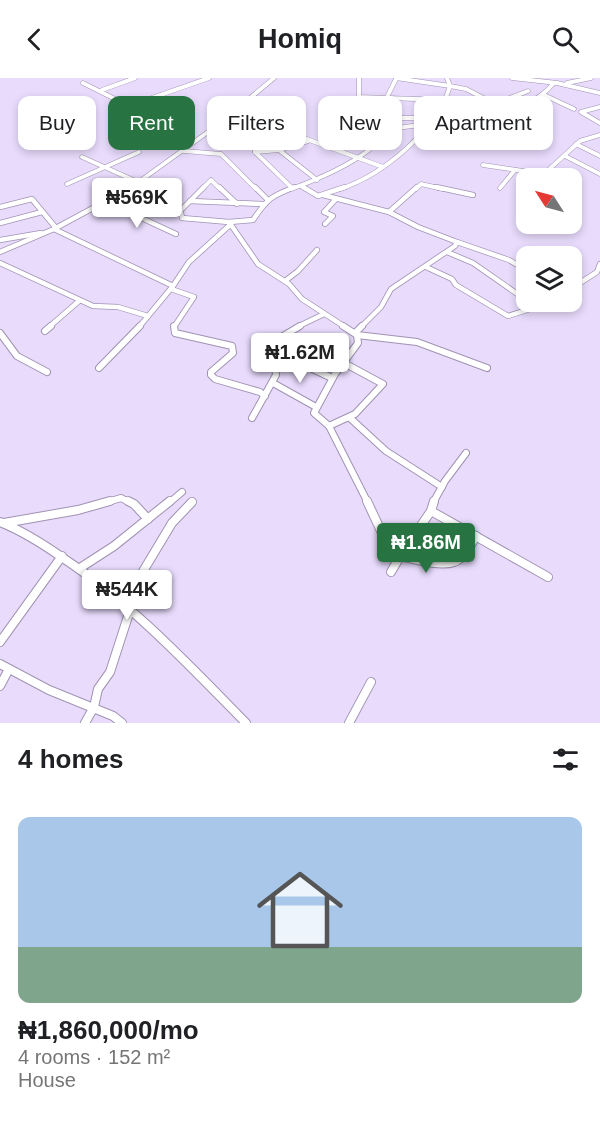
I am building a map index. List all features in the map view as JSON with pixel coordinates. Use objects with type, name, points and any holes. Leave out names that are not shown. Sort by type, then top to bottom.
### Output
[{"type":"street","points":[[102,90],[134,78]]},
{"type":"street","points":[[83,83],[102,90],[129,106],[209,78]]},
{"type":"street","points":[[252,96],[274,78]]},
{"type":"street","points":[[358,96],[359,78]]},
{"type":"street","points":[[388,96],[396,78],[466,89],[479,96]]},
{"type":"street","points":[[446,96],[450,86],[447,78]]},
{"type":"street","points":[[512,78],[600,92]]},
{"type":"street","points":[[529,78],[566,83],[600,92]]},
{"type":"street","points":[[544,80],[549,78]]},
{"type":"street","points":[[566,83],[591,78]]},
{"type":"street","points":[[554,83],[544,95],[574,109]]},
{"type":"street","points":[[515,96],[528,91]]},
{"type":"street","points":[[600,106],[581,112],[600,123]]},
{"type":"street","points":[[0,252],[55,228],[129,190],[207,133]]},
{"type":"street","points":[[483,165],[544,174],[576,144],[600,135]]},
{"type":"street","points":[[594,137],[600,140]]},
{"type":"street","points":[[306,139],[383,167]]},
{"type":"street","points":[[322,195],[368,178],[414,139]]},
{"type":"street","points":[[576,144],[600,156]]},
{"type":"street","points":[[255,152],[272,150]]},
{"type":"street","points":[[282,150],[317,180]]},
{"type":"street","points":[[237,204],[212,180],[182,209],[180,216],[230,223],[253,220],[267,199],[317,180],[369,150]]},
{"type":"street","points":[[183,151],[221,154],[267,199]]},
{"type":"street","points":[[67,184],[139,152]]},
{"type":"street","points":[[255,152],[292,188]]},
{"type":"street","points":[[565,156],[600,174]]},
{"type":"street","points":[[81,157],[140,183]]},
{"type":"street","points":[[500,188],[515,170]]},
{"type":"street","points":[[389,212],[421,184],[473,195]]},
{"type":"street","points":[[302,186],[318,196],[322,195],[389,212],[418,227],[516,264]]},
{"type":"street","points":[[129,190],[182,209]]},
{"type":"street","points":[[0,207],[32,199],[55,228],[194,297],[173,330],[176,333],[232,346],[233,353],[211,372],[211,375],[215,379],[260,392],[265,396]]},
{"type":"street","points":[[325,224],[333,216],[324,212],[336,199]]},
{"type":"street","points":[[190,201],[263,204]]},
{"type":"street","points":[[106,202],[125,207],[142,219],[176,234]]},
{"type":"street","points":[[0,223],[42,212]]},
{"type":"street","points":[[230,223],[258,264],[285,281],[302,299],[356,334],[417,342],[487,368]]},
{"type":"street","points":[[99,368],[148,316],[189,262],[230,223]]},
{"type":"street","points":[[0,240],[26,234],[42,234]]},
{"type":"street","points":[[356,334],[381,307],[391,289],[426,267],[457,242]]},
{"type":"street","points":[[285,281],[298,271],[317,250]]},
{"type":"street","points":[[447,252],[474,263],[516,293]]},
{"type":"street","points":[[0,263],[79,301],[99,308],[118,307],[148,316]]},
{"type":"street","points":[[582,282],[597,272],[600,264]]},
{"type":"street","points":[[426,267],[452,279],[456,285],[508,316],[519,312]]},
{"type":"street","points":[[45,331],[79,301]]},
{"type":"street","points":[[252,418],[276,375],[276,357],[272,346],[280,336],[324,314]]},
{"type":"street","points":[[0,333],[17,356],[47,372]]},
{"type":"street","points":[[356,334],[358,343],[332,378],[314,413],[329,426],[381,531],[401,555],[430,562],[454,562],[464,554],[476,537]]},
{"type":"street","points":[[276,357],[288,358],[332,378]]},
{"type":"street","points":[[329,426],[350,418],[383,382],[344,363]]},
{"type":"street","points":[[273,383],[316,406]]},
{"type":"street","points":[[350,418],[386,451],[442,487]]},
{"type":"street","points":[[391,572],[431,512],[432,504],[442,487],[466,453]]},
{"type":"street","points":[[80,568],[114,546],[182,492]]},
{"type":"street","points":[[2,523],[78,510],[121,498],[134,504],[148,519]]},
{"type":"street","points":[[85,723],[94,707],[98,689],[110,672],[142,573],[172,523],[192,502]]},
{"type":"street","points":[[431,512],[548,578]]},
{"type":"street","points":[[2,523],[62,556],[130,606],[246,723]]},
{"type":"street","points":[[0,642],[62,556]]},
{"type":"street","points":[[0,664],[49,690],[94,707],[122,723]]},
{"type":"street","points":[[0,686],[9,669]]},
{"type":"street","points":[[349,723],[371,682]]}]
